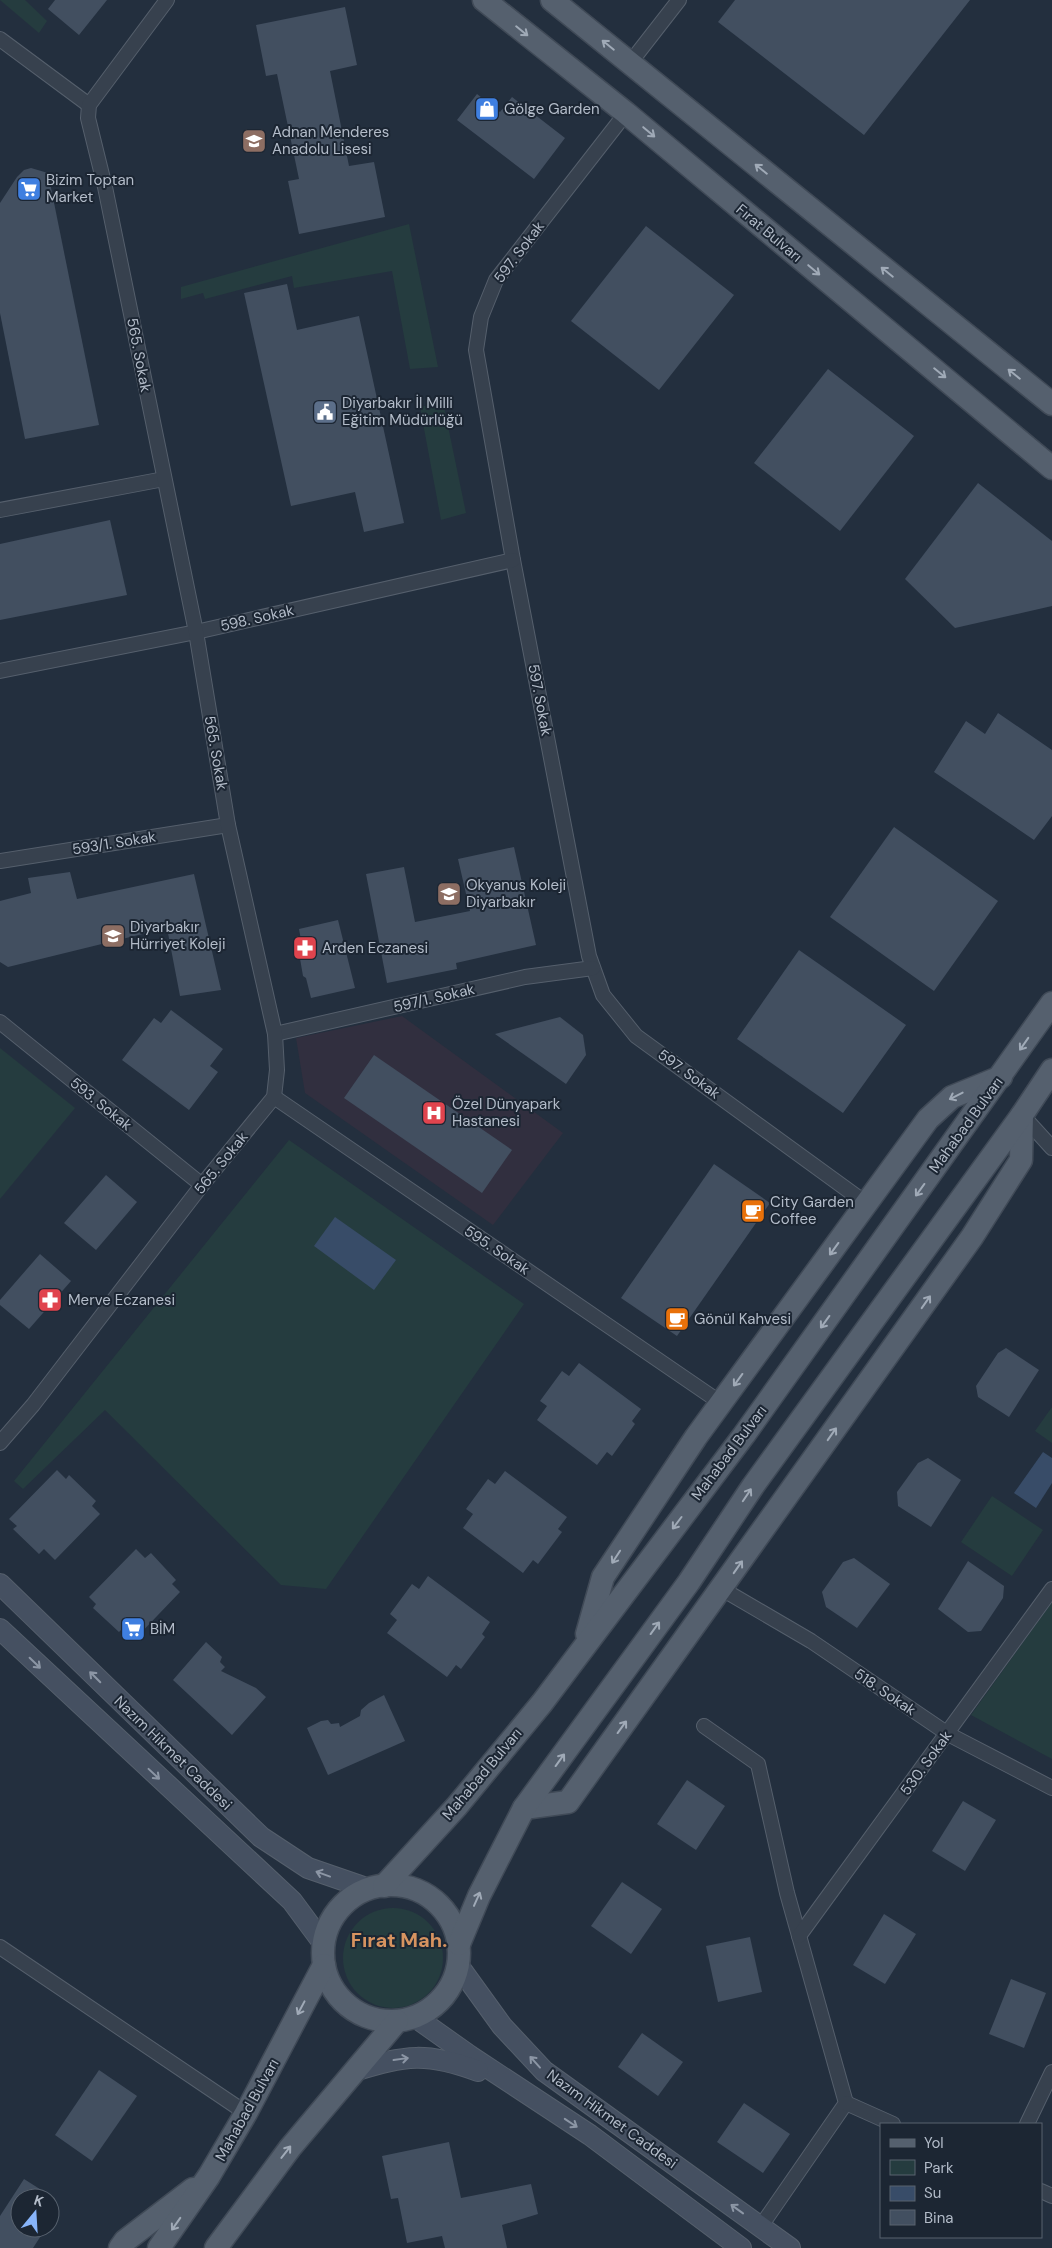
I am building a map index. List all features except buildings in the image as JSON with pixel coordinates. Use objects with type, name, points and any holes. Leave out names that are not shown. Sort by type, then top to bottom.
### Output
[{"type":"main road","name":"Fırat Bulvarı","points":[[484,0],[626,113],[1052,468]]},
{"type":"main road","points":[[552,0],[1052,404]]},
{"type":"main road","name":"Mahabad Bulvarı","points":[[377,1887],[457,1806],[542,1703],[744,1435],[1052,1003]]},
{"type":"main road","points":[[458,1955],[453,1924],[445,1913],[425,1894],[405,1887],[377,1887],[353,1897],[339,1909],[329,1925],[323,1943],[324,1965],[330,1984],[342,2001],[358,2013],[377,2020],[406,2019],[431,2009],[444,1997],[453,1982],[458,1955],[478,1896],[524,1808],[689,1582],[753,1486],[1022,1115],[1052,1070]]},
{"type":"main road","points":[[584,1647],[603,1577],[696,1437],[928,1119],[952,1097],[1001,1077]]},
{"type":"main road","points":[[524,1808],[568,1802],[722,1588],[972,1237],[1022,1160],[1022,1115]]},
{"type":"main road","name":"Nazım Hikmet Caddesi","points":[[0,1584],[261,1836],[308,1868],[377,1887]]},
{"type":"main road","name":"Nazım Hikmet Caddesi","points":[[0,1629],[292,1902],[323,1943]]},
{"type":"main road","name":"Nazım Hikmet Caddesi","points":[[458,1955],[502,2026],[544,2071],[790,2248]]},
{"type":"main road","name":"Mahabad Bulvarı","points":[[159,2248],[210,2176],[246,2113],[324,1965]]},
{"type":"main road","points":[[216,2248],[264,2181],[354,2071],[406,2019]]},
{"type":"main road","name":"Nazım Hikmet Caddesi","points":[[406,2019],[506,2080],[590,2136],[741,2248]]},
{"type":"main road","points":[[354,2071],[386,2061],[421,2056],[451,2061],[506,2080]]},
{"type":"main road","points":[[120,2248],[125,2241],[210,2176]]},
{"type":"main road","points":[[234,2248],[264,2181]]},
{"type":"street","points":[[0,39],[89,105],[167,0]]},
{"type":"street","points":[[630,63],[680,0]]},
{"type":"street","name":"565. Sokak","points":[[0,1443],[33,1405],[202,1185],[274,1097],[277,1070],[275,1034],[228,825],[196,632],[105,187],[88,118],[89,105]]},
{"type":"street","name":"597. Sokak","points":[[626,113],[496,280],[481,317],[476,350],[513,560],[589,956],[603,994],[636,1036],[867,1204]]},
{"type":"street","points":[[0,510],[164,479]]},
{"type":"street","name":"598. Sokak","points":[[0,671],[196,632],[513,560]]},
{"type":"street","name":"593/1. Sokak","points":[[0,861],[228,825]]},
{"type":"street","name":"597/1. Sokak","points":[[275,1034],[525,977],[593,968]]},
{"type":"street","name":"593. Sokak","points":[[0,1022],[202,1185]]},
{"type":"street","name":"595. Sokak","points":[[274,1097],[721,1403]]},
{"type":"street","points":[[1022,1115],[1052,1148]]},
{"type":"street","name":"518. Sokak","points":[[722,1588],[811,1641],[948,1734],[1052,1788]]},
{"type":"street","name":"530. Sokak","points":[[799,1936],[1052,1589]]},
{"type":"street","points":[[704,1726],[758,1764],[787,1893],[846,2103]]},
{"type":"street","points":[[0,1947],[246,2113]]},
{"type":"street","points":[[1028,2123],[1052,2072]]},
{"type":"street","points":[[846,2103],[891,2123]]},
{"type":"street","points":[[761,2226],[846,2103]]},
{"type":"shaded area","name":"Özel Dünyapark Hastanesi","points":[[402,1016],[563,1133],[493,1225],[305,1093],[296,1038]]},
{"type":"green space","points":[[0,0],[25,0],[47,21],[39,33]]},
{"type":"green space","points":[[409,224],[438,367],[410,369],[392,271],[294,288],[292,276],[205,299],[203,293],[181,299],[181,287]]},
{"type":"green space","points":[[443,402],[466,513],[441,520],[420,407]]},
{"type":"green space","points":[[0,1048],[75,1108],[0,1199]]},
{"type":"green space","points":[[289,1140],[524,1304],[326,1589],[281,1585],[105,1410],[23,1489],[14,1481]]},
{"type":"green space","points":[[1052,1407],[1052,1443],[1035,1431]]},
{"type":"green space","points":[[992,1496],[1043,1530],[1012,1576],[961,1542]]},
{"type":"green space","points":[[1052,1602],[1052,1759],[971,1715]]},
{"type":"green space","points":[[393,1908],[412,1912],[428,1923],[439,1939],[443,1958],[439,1977],[428,1993],[412,2004],[393,2008],[374,2004],[358,1993],[347,1977],[343,1958],[347,1939],[358,1923],[374,1912]]},
{"type":"water","points":[[335,1217],[396,1260],[374,1290],[314,1246]]},
{"type":"water","points":[[1043,1452],[1052,1458],[1052,1483],[1036,1508],[1014,1493]]},
{"type":"place","name":"Gölge Garden","points":[[487,109]]},
{"type":"place","name":"Adnan Menderes Anadolu Lisesi","points":[[254,141]]},
{"type":"place","name":"Bizim Toptan Market","points":[[29,189]]},
{"type":"place","name":"Diyarbakır İl Milli Eğitim Müdürlüğü","points":[[325,412]]},
{"type":"place","name":"Okyanus Koleji Diyarbakır","points":[[449,894]]},
{"type":"place","name":"Diyarbakır Hürriyet Koleji","points":[[113,936]]},
{"type":"place","name":"Arden Eczanesi","points":[[305,948]]},
{"type":"place","name":"Özel Dünyapark Hastanesi","points":[[434,1113]]},
{"type":"place","name":"City Garden Coffee","points":[[753,1211]]},
{"type":"place","name":"Merve Eczanesi","points":[[50,1300]]},
{"type":"place","name":"Gönül Kahvesi","points":[[677,1319]]},
{"type":"place","name":"BİM","points":[[133,1629]]},
{"type":"district","name":"Fırat Mah.","points":[[399,1940]]}]
